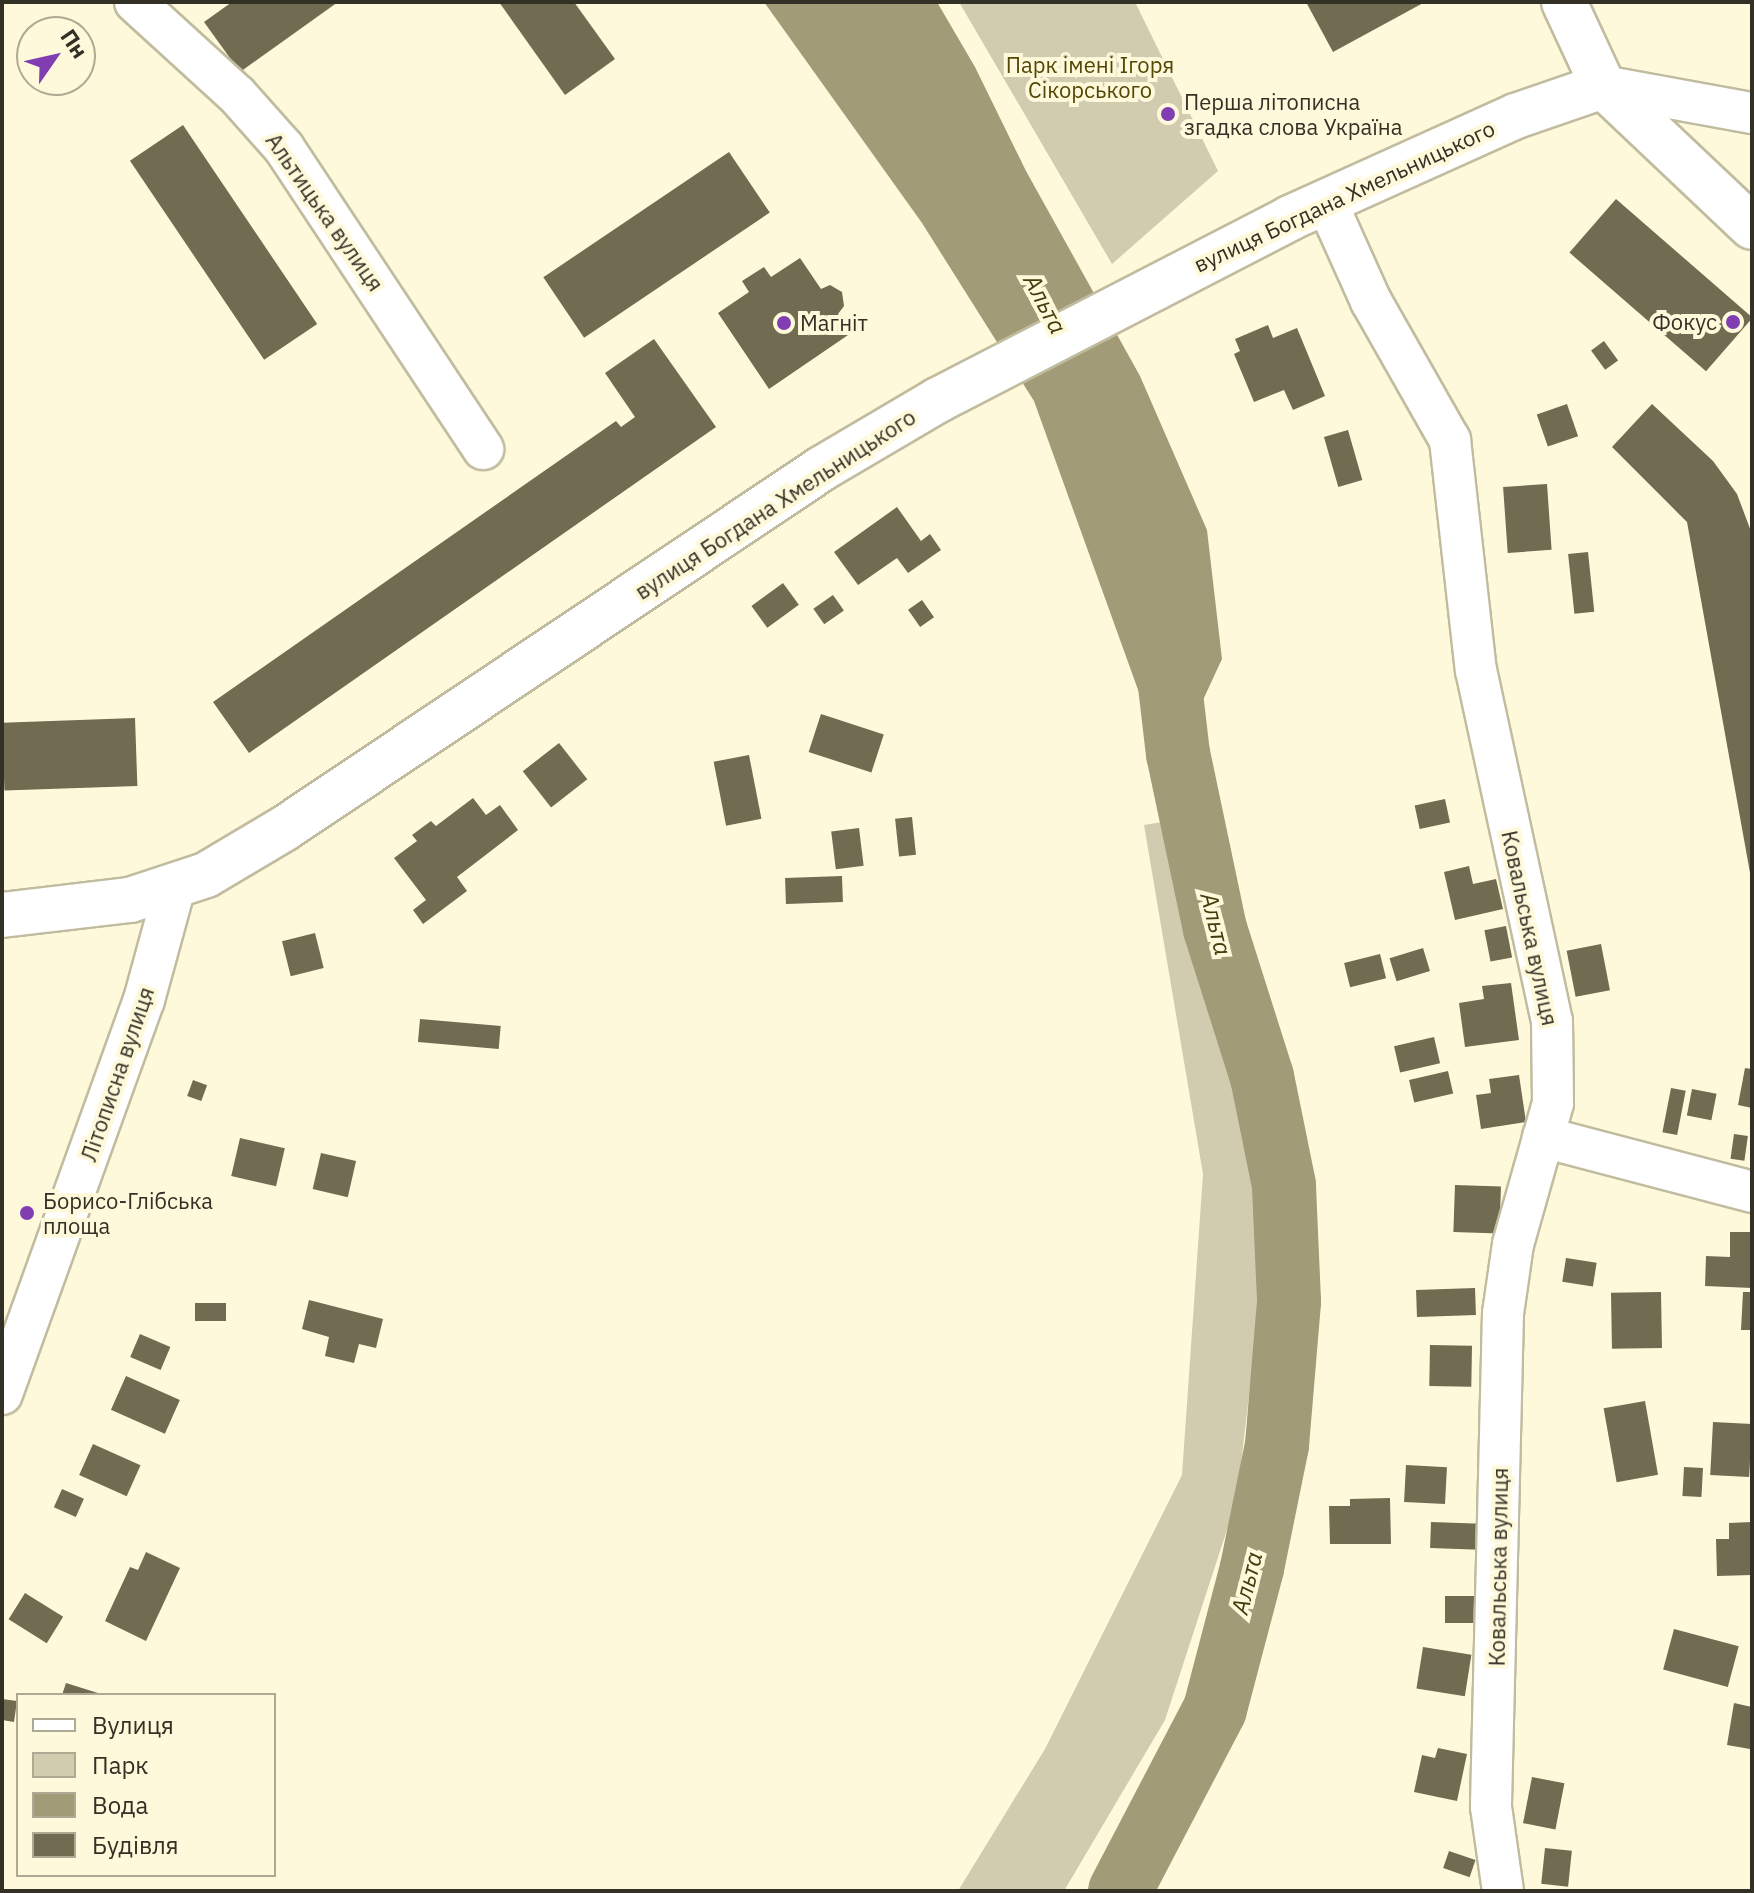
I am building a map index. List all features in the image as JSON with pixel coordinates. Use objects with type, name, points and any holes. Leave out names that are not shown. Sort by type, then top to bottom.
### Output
[{"type":"main road","points":[[1564,2],[1603,86],[1752,227]]},
{"type":"main road","name":"вулиця Богдана Хмельницького","points":[[2,915],[84,908],[175,887],[285,828],[821,469],[976,379],[1153,285],[1326,201],[1516,116],[1603,86]]},
{"type":"street","name":"Альтицька вулиця","points":[[135,2],[237,95],[284,148],[483,449]]},
{"type":"street","name":"вулиця Богдана Хмельницького","points":[[1603,86],[1752,113]]},
{"type":"street","name":"Ковальська вулиця","points":[[1326,201],[1371,301],[1443,421],[1453,450],[1476,670],[1552,1021],[1555,1082],[1513,1244],[1503,1313],[1491,1807],[1500,1883]]},
{"type":"street","name":"Літописна вулиця","points":[[2,1394],[144,1000],[175,887]]},
{"type":"street","points":[[1543,1137],[1752,1192]]},
{"type":"green space","name":"Парк імені Ігоря Сікорського","points":[[959,2],[1135,2],[1218,171],[1112,264]]},
{"type":"green space","points":[[1174,820],[1199,943],[1256,1154],[1257,1325],[1237,1499],[1165,1720],[1064,1891],[958,1891],[1045,1749],[1182,1475],[1203,1174],[1144,825]]},
{"type":"water","points":[[764,2],[937,2],[975,67],[1026,171],[1140,376],[1207,530],[1222,659],[1178,754],[1146,712],[1034,401],[922,223]]},
{"type":"building","points":[[232,2],[338,2],[240,72],[204,22]]},
{"type":"building","points":[[499,2],[574,2],[615,59],[565,95]]},
{"type":"building","points":[[1306,2],[1425,2],[1333,52]]},
{"type":"building","points":[[183,125],[317,324],[264,360],[130,161]]},
{"type":"building","points":[[729,152],[770,213],[584,338],[543,277]]},
{"type":"building","points":[[1616,199],[1752,317],[1706,371],[1569,253]]},
{"type":"building","name":"Магніт","points":[[800,258],[821,289],[830,285],[842,292],[844,306],[838,314],[851,333],[769,389],[718,313],[749,292],[742,281],[764,267],[771,277]]},
{"type":"building","points":[[1268,325],[1273,338],[1297,328],[1325,396],[1293,410],[1284,390],[1254,402],[1234,354],[1240,351],[1235,339]]},
{"type":"building","points":[[654,339],[716,427],[249,753],[213,702],[616,421],[621,427],[635,417],[605,373]]},
{"type":"building","points":[[1604,341],[1618,360],[1605,370],[1591,350]]},
{"type":"building","points":[[1567,404],[1578,436],[1548,447],[1537,414]]},
{"type":"building","points":[[1652,404],[1713,461],[1737,494],[1752,534],[1752,884],[1687,522],[1612,447]]},
{"type":"building","points":[[1348,430],[1362,480],[1338,487],[1324,437]]},
{"type":"building","points":[[1547,484],[1552,550],[1508,553],[1503,487]]},
{"type":"building","points":[[897,507],[921,541],[930,534],[941,550],[908,573],[897,558],[858,585],[834,552]]},
{"type":"building","points":[[1588,552],[1594,612],[1574,614],[1568,554]]},
{"type":"building","points":[[783,583],[799,605],[767,628],[751,606]]},
{"type":"building","points":[[833,595],[844,611],[824,624],[813,609]]},
{"type":"building","points":[[922,600],[934,617],[920,627],[908,610]]},
{"type":"building","points":[[821,714],[884,734],[871,772],[809,752]]},
{"type":"building","points":[[135,718],[137,786],[4,791],[2,723]]},
{"type":"building","points":[[559,743],[587,779],[551,808],[523,771]]},
{"type":"building","points":[[749,755],[761,819],[726,826],[714,762]]},
{"type":"building","points":[[473,798],[486,815],[500,805],[518,830],[457,877],[467,891],[423,924],[413,910],[426,900],[394,858],[417,841],[412,835],[431,821],[436,826]]},
{"type":"building","points":[[1445,799],[1450,822],[1420,829],[1415,805]]},
{"type":"building","points":[[912,817],[916,855],[899,857],[895,819]]},
{"type":"building","points":[[859,828],[864,866],[836,869],[831,831]]},
{"type":"building","points":[[1469,866],[1473,884],[1496,879],[1503,909],[1455,920],[1444,872]]},
{"type":"building","points":[[842,876],[843,902],[786,904],[785,878]]},
{"type":"building","points":[[1506,926],[1512,957],[1491,962],[1484,930]]},
{"type":"building","points":[[315,933],[324,968],[291,976],[282,941]]},
{"type":"building","points":[[1601,944],[1610,990],[1576,997],[1567,951]]},
{"type":"building","points":[[1423,948],[1430,971],[1397,981],[1390,958]]},
{"type":"building","points":[[1380,954],[1386,978],[1350,987],[1344,963]]},
{"type":"building","points":[[1511,983],[1519,1040],[1465,1047],[1459,1003],[1484,999],[1482,986]]},
{"type":"building","points":[[420,1019],[501,1026],[499,1049],[418,1042]]},
{"type":"building","points":[[1434,1037],[1440,1063],[1400,1073],[1394,1046]]},
{"type":"building","points":[[1745,1068],[1752,1069],[1752,1108],[1738,1105]]},
{"type":"building","points":[[1448,1071],[1453,1093],[1414,1102],[1409,1080]]},
{"type":"building","points":[[1519,1075],[1526,1122],[1481,1129],[1476,1095],[1491,1093],[1489,1079]]},
{"type":"building","points":[[193,1080],[207,1085],[201,1101],[187,1096]]},
{"type":"building","points":[[1671,1088],[1686,1091],[1677,1135],[1662,1132]]},
{"type":"building","points":[[1692,1089],[1717,1094],[1711,1120],[1687,1116]]},
{"type":"building","points":[[1734,1134],[1748,1136],[1744,1161],[1731,1159]]},
{"type":"building","points":[[240,1138],[285,1148],[276,1186],[231,1176]]},
{"type":"building","points":[[321,1153],[356,1161],[348,1197],[313,1189]]},
{"type":"building","points":[[1455,1185],[1501,1187],[1499,1234],[1453,1232]]},
{"type":"building","points":[[1730,1232],[1752,1232],[1752,1288],[1705,1286],[1706,1256],[1730,1257]]},
{"type":"building","points":[[1566,1258],[1597,1263],[1593,1287],[1562,1282]]},
{"type":"building","points":[[1475,1288],[1476,1315],[1417,1317],[1416,1290]]},
{"type":"building","points":[[1661,1292],[1662,1348],[1612,1349],[1611,1293]]},
{"type":"building","points":[[1743,1292],[1752,1292],[1752,1330],[1741,1330]]},
{"type":"building","points":[[309,1300],[383,1319],[376,1348],[359,1344],[354,1363],[325,1356],[329,1337],[302,1329]]},
{"type":"building","points":[[195,1303],[226,1303],[226,1321],[195,1321]]},
{"type":"building","points":[[140,1334],[170,1347],[161,1370],[130,1357]]},
{"type":"building","points":[[1430,1345],[1472,1346],[1471,1387],[1429,1386]]},
{"type":"building","points":[[126,1376],[180,1400],[165,1434],[111,1410]]},
{"type":"building","points":[[1645,1401],[1658,1475],[1617,1482],[1604,1408]]},
{"type":"building","points":[[1713,1422],[1752,1424],[1749,1477],[1710,1475]]},
{"type":"building","points":[[93,1444],[141,1465],[127,1496],[79,1475]]},
{"type":"building","points":[[1406,1465],[1447,1467],[1445,1504],[1404,1502]]},
{"type":"building","points":[[1684,1467],[1703,1468],[1701,1497],[1682,1496]]},
{"type":"building","points":[[62,1489],[84,1499],[76,1517],[54,1507]]},
{"type":"building","points":[[1390,1498],[1391,1544],[1330,1544],[1329,1506],[1350,1506],[1350,1499]]},
{"type":"building","points":[[1431,1522],[1481,1524],[1480,1550],[1430,1548]]},
{"type":"building","points":[[1752,1522],[1752,1575],[1717,1576],[1716,1539],[1729,1539],[1729,1523]]},
{"type":"building","points":[[146,1552],[180,1568],[146,1641],[105,1621],[130,1567],[138,1570]]},
{"type":"building","points":[[25,1593],[63,1617],[47,1643],[9,1619]]},
{"type":"building","points":[[1445,1596],[1480,1596],[1480,1623],[1445,1623]]},
{"type":"building","points":[[1674,1629],[1739,1646],[1728,1687],[1663,1670]]},
{"type":"building","points":[[1423,1647],[1471,1655],[1465,1696],[1416,1688]]},
{"type":"building","points":[[66,1683],[98,1693],[63,1693]]},
{"type":"building","points":[[2,1699],[16,1701],[14,1722],[2,1720]]},
{"type":"building","points":[[1734,1703],[1752,1707],[1750,1749],[1727,1745]]},
{"type":"building","points":[[1438,1748],[1467,1754],[1457,1801],[1414,1792],[1422,1755],[1435,1758]]},
{"type":"building","points":[[1532,1777],[1564,1783],[1555,1829],[1523,1823]]},
{"type":"building","points":[[1545,1848],[1572,1851],[1568,1887],[1541,1884]]},
{"type":"building","points":[[1449,1851],[1475,1860],[1470,1877],[1443,1868]]},
{"type":"waterway","name":"Альта","points":[[1120,1891],[1215,1709],[1252,1568],[1277,1445],[1289,1301],[1284,1185],[1262,1077],[1215,929],[1178,754],[1168,669]]},
{"type":"place","name":"Перша літописна згадка слова Україна","points":[[1168,114]]},
{"type":"place","name":"Фокус","points":[[1733,322]]},
{"type":"place","name":"Магніт","points":[[784,323]]},
{"type":"place","name":"Борисо-Глібська площа","points":[[27,1213]]}]
